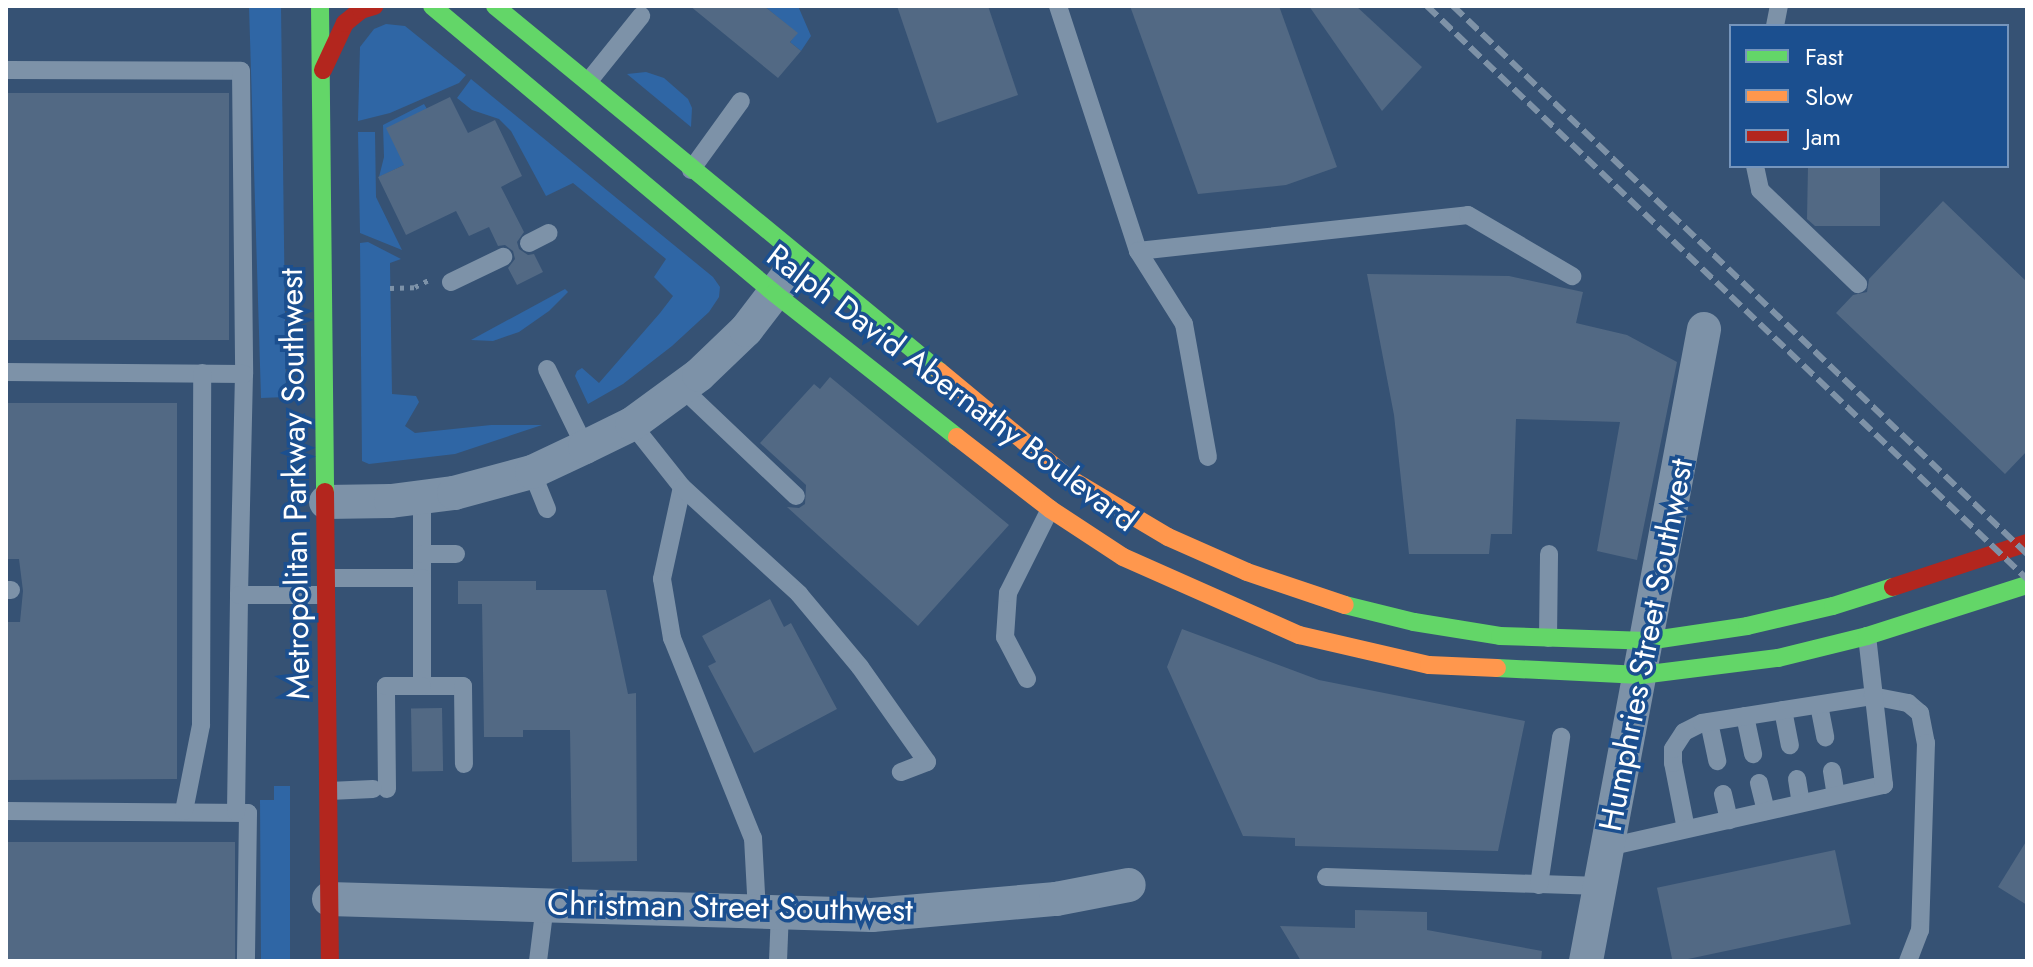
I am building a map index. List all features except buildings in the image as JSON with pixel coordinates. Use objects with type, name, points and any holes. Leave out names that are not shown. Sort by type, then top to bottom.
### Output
[{"type":"main road","name":"Metropolitan Parkway Southwest","points":[[320,6],[330,961]]},
{"type":"main road","points":[[321,75],[345,23],[361,10],[374,6]]},
{"type":"main road","name":"Ralph David Abernathy Boulevard","points":[[432,6],[774,293],[1050,509],[1123,557],[1299,635],[1429,665],[1641,675],[1766,661],[1867,636],[2027,585]]},
{"type":"main road","name":"Ralph David Abernathy Boulevard","points":[[495,6],[1067,477],[1168,537],[1247,572],[1329,601],[1414,622],[1500,636],[1647,641],[1747,626],[1833,606],[2027,543]]},
{"type":"street","points":[[326,502],[454,493],[532,472],[632,424],[682,388],[746,330],[802,257]]},
{"type":"street","name":"Humphries Street Southwest","points":[[1586,961],[1704,329]]},
{"type":"street","name":"Christman Street Southwest","points":[[329,899],[872,915],[1056,899],[1129,885]]},
{"type":"lane","points":[[1058,6],[1138,251],[1184,324],[1208,457]]},
{"type":"lane","points":[[587,83],[641,16]]},
{"type":"lane","points":[[6,70],[241,71],[244,374],[236,812]]},
{"type":"lane","points":[[691,170],[741,101]]},
{"type":"lane","points":[[1755,168],[1760,190],[1858,284]]},
{"type":"lane","points":[[1138,251],[1468,215],[1572,276]]},
{"type":"lane","points":[[529,243],[549,233]]},
{"type":"lane","points":[[451,282],[503,257]]},
{"type":"lane","points":[[547,369],[585,447]]},
{"type":"lane","points":[[6,372],[244,374]]},
{"type":"lane","points":[[184,811],[201,725],[202,373]]},
{"type":"lane","points":[[682,388],[796,496]]},
{"type":"lane","points":[[632,424],[682,487],[799,594],[860,667],[927,762],[901,772]]},
{"type":"lane","points":[[532,472],[547,509]]},
{"type":"lane","points":[[1027,679],[1005,637],[1008,593],[1067,477]]},
{"type":"lane","points":[[682,487],[662,579],[672,638],[753,838],[778,961]]},
{"type":"lane","points":[[422,497],[422,686]]},
{"type":"lane","points":[[422,554],[456,554]]},
{"type":"lane","points":[[1548,638],[1549,554]]},
{"type":"lane","points":[[239,595],[422,578]]},
{"type":"lane","points":[[1608,847],[1884,785],[1867,636]]},
{"type":"lane","points":[[329,791],[380,789],[386,686],[463,686],[464,764]]},
{"type":"lane","points":[[1686,829],[1673,749],[1684,732],[1709,722],[1872,696],[1908,703],[1920,713],[1926,743],[1920,930],[1908,961]]},
{"type":"lane","points":[[1819,705],[1825,737]]},
{"type":"lane","points":[[1783,710],[1790,745]]},
{"type":"lane","points":[[1745,716],[1753,754]]},
{"type":"lane","points":[[1709,722],[1717,761]]},
{"type":"lane","points":[[1539,885],[1561,737]]},
{"type":"lane","points":[[1832,771],[1836,795]]},
{"type":"lane","points":[[1797,779],[1801,803]]},
{"type":"lane","points":[[1759,783],[1766,811]]},
{"type":"lane","points":[[1723,794],[1729,820]]},
{"type":"lane","points":[[6,811],[248,813],[246,961]]},
{"type":"lane","points":[[1326,877],[1601,886]]},
{"type":"lane","points":[[538,961],[545,905]]},
{"type":"path","points":[[390,288],[415,287],[432,279]]},
{"type":"shaded area","points":[[249,6],[281,6],[286,397],[261,398]]},
{"type":"shaded area","points":[[764,6],[798,6],[811,36],[801,51],[790,42],[797,33]]},
{"type":"shaded area","points":[[386,24],[405,26],[466,75],[459,83],[390,113],[358,121],[360,47],[374,29]]},
{"type":"shaded area","points":[[646,72],[664,78],[688,99],[692,108],[691,127],[627,74]]},
{"type":"shaded area","points":[[471,79],[713,277],[720,287],[719,297],[709,312],[672,346],[623,384],[588,404],[575,376],[577,371],[582,368],[599,383],[660,313],[673,296],[654,277],[666,259],[573,183],[546,196],[511,131],[499,119],[472,110],[457,98]]},
{"type":"shaded area","points":[[424,104],[427,109],[404,165],[379,177],[384,157],[383,125]]},
{"type":"shaded area","points":[[358,132],[375,132],[376,197],[402,250],[360,233]]},
{"type":"shaded area","points":[[368,242],[401,259],[390,263],[392,394],[416,396],[419,402],[405,426],[415,433],[491,425],[542,425],[455,454],[369,464],[362,461],[360,243]]},
{"type":"shaded area","points":[[565,289],[568,292],[549,311],[519,332],[493,341],[471,340]]},
{"type":"shaded area","points":[[274,786],[290,786],[290,961],[261,961],[260,800],[274,800]]},
{"type":"railway","points":[[1427,6],[2027,579]]},
{"type":"railway","points":[[1453,6],[2027,554]]},
{"type":"traffic: fast","points":[[320,6],[325,492]]},
{"type":"traffic: fast","points":[[432,6],[774,293],[957,437]]},
{"type":"traffic: fast","points":[[495,6],[939,371]]},
{"type":"traffic: fast","points":[[1497,668],[1641,675],[1778,658],[1867,636],[2027,585]]},
{"type":"traffic: fast","points":[[1345,605],[1414,622],[1500,636],[1647,641],[1747,626],[1833,606],[1893,587]]},
{"type":"traffic: slow","points":[[939,371],[1067,477],[1168,537],[1247,572],[1345,605]]},
{"type":"traffic: slow","points":[[957,437],[1050,509],[1123,557],[1299,635],[1429,665],[1497,668]]},
{"type":"traffic: jam","points":[[323,70],[345,23],[361,10],[374,6]]},
{"type":"traffic: jam","points":[[325,492],[330,961]]},
{"type":"traffic: jam","points":[[1893,587],[2027,543]]}]
